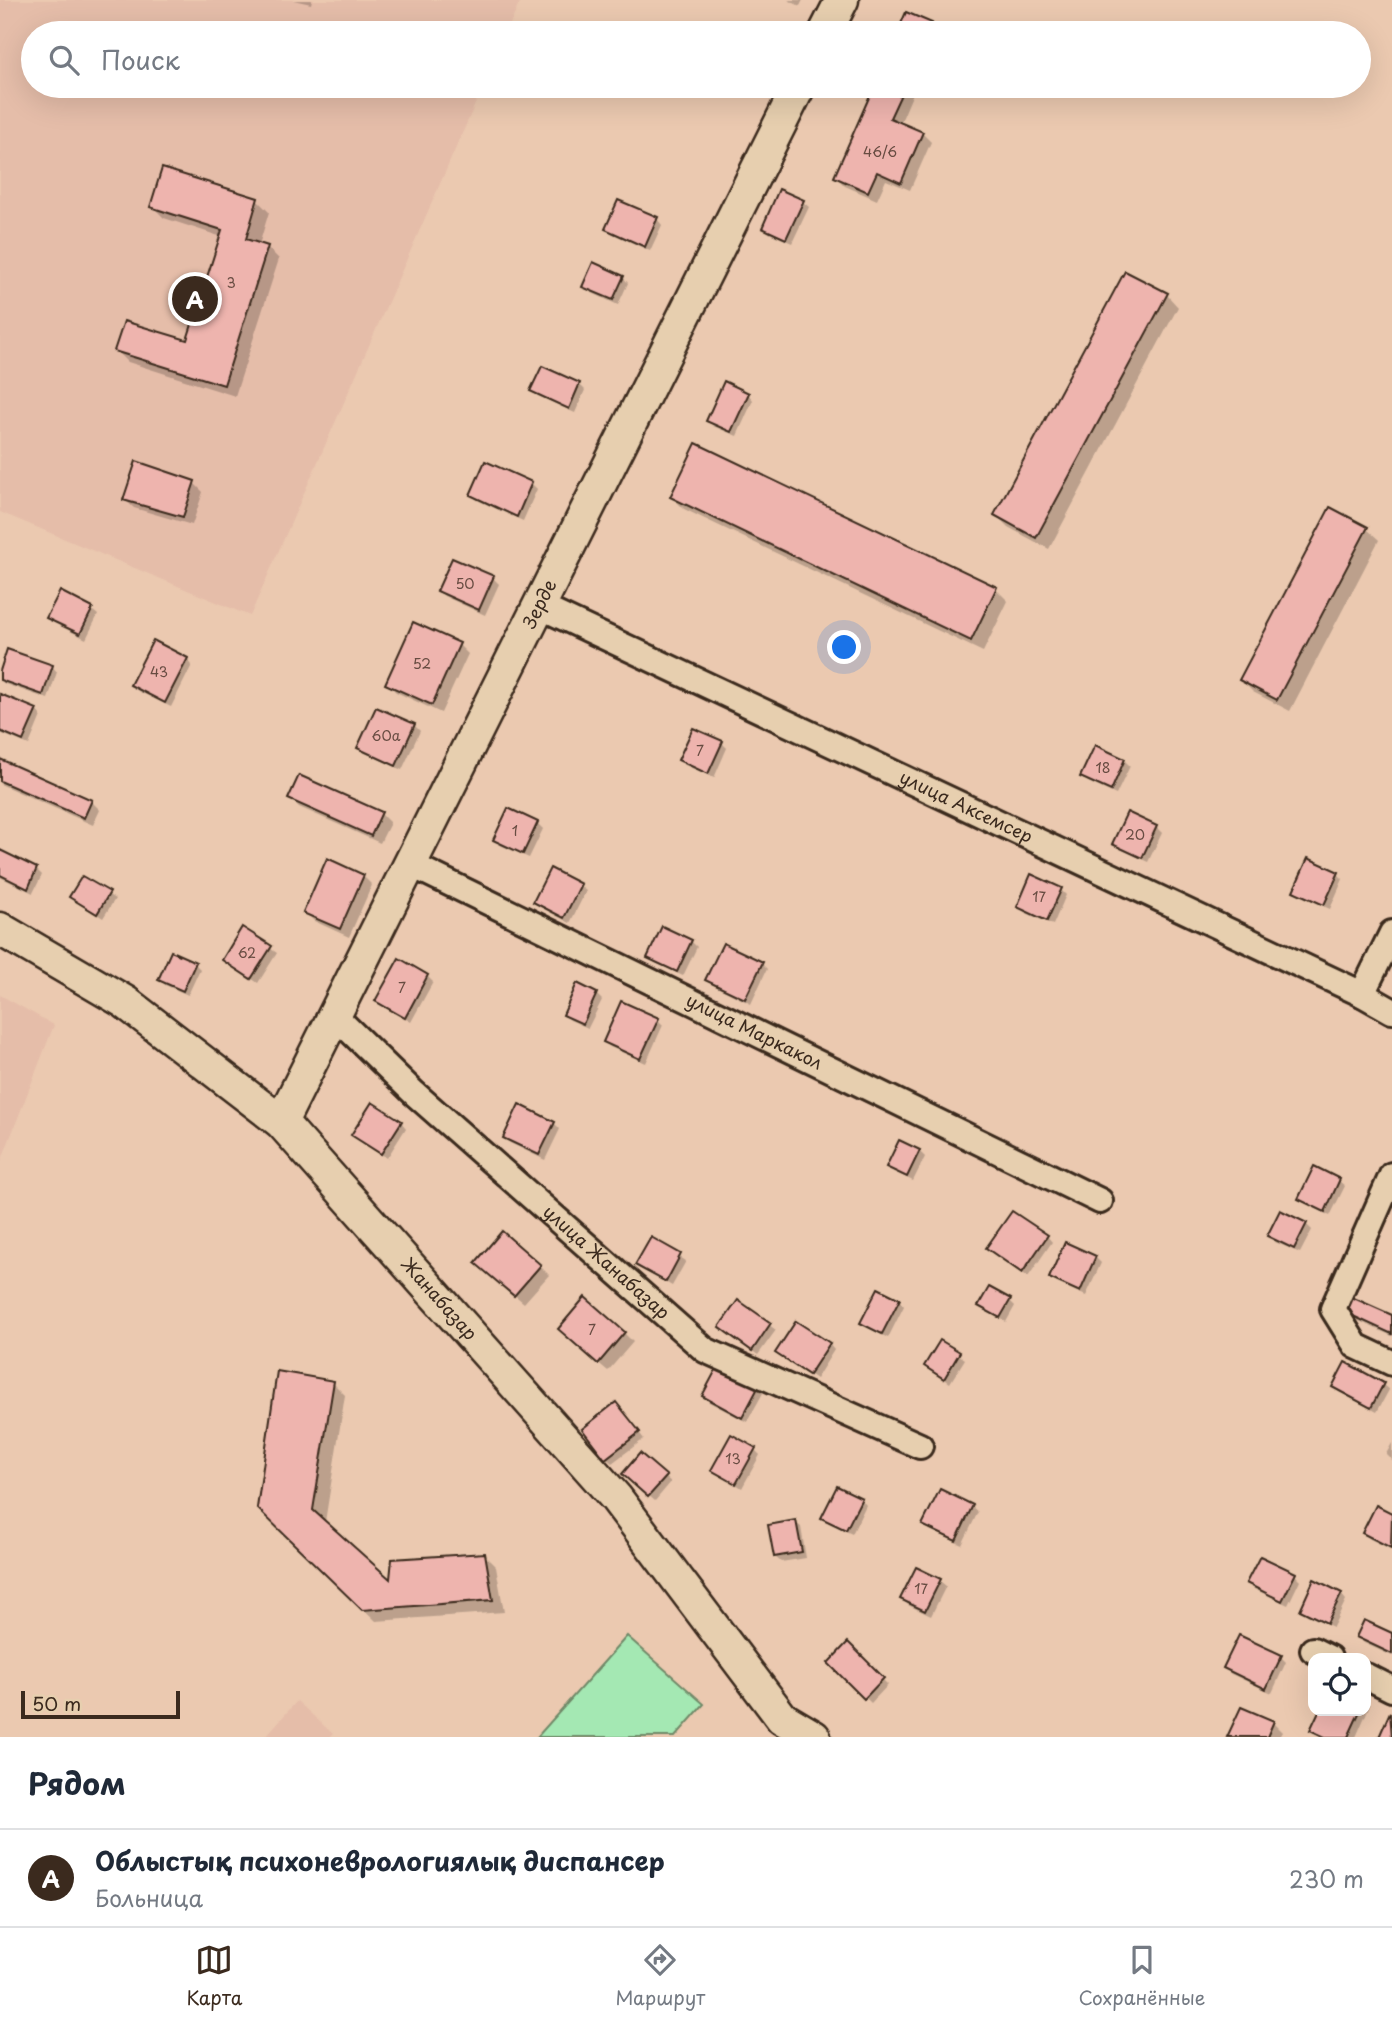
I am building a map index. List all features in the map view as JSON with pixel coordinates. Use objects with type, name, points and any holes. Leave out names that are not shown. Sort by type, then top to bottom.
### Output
[{"type":"street","points":[[831,21],[842,0]]},
{"type":"street","name":"Зерде","points":[[281,1122],[793,98]]},
{"type":"street","name":"улица Аксемсер","points":[[539,606],[1362,994],[1392,1011]]},
{"type":"street","name":"улица Маркакол","points":[[410,864],[1100,1201]]},
{"type":"street","name":"Жанабазар","points":[[0,929],[125,1002],[281,1122],[616,1499],[782,1718],[814,1737]]},
{"type":"street","points":[[1362,994],[1392,933]]},
{"type":"street","name":"улица Жанабазар","points":[[334,1015],[414,1093],[705,1350],[920,1446]]},
{"type":"street","points":[[1392,1175],[1333,1309],[1356,1346],[1392,1363]]},
{"type":"street","points":[[1371,1678],[1392,1689]]},
{"type":"shaded area","points":[[0,0],[521,0],[511,21],[21,21],[21,98],[478,98],[250,616],[0,512]]},
{"type":"shaded area","points":[[0,995],[54,1025],[0,1164]]},
{"type":"shaded area","points":[[297,1701],[333,1734],[330,1737],[265,1737]]},
{"type":"green space","points":[[627,1636],[704,1704],[675,1737],[537,1737]]},
{"type":"building","points":[[906,12],[927,21],[902,21]]},
{"type":"building","points":[[869,98],[899,98],[890,118],[923,132],[901,183],[877,172],[868,192],[834,177]]},
{"type":"building","points":[[162,168],[258,198],[246,239],[268,246],[224,385],[114,351],[124,321],[187,340],[222,230],[150,207]]},
{"type":"building","points":[[779,189],[804,200],[786,239],[762,228]]},
{"type":"building","points":[[618,200],[658,217],[645,247],[605,229]]},
{"type":"building","points":[[593,262],[624,276],[613,300],[582,287]]},
{"type":"building","points":[[1125,271],[1168,293],[1036,538],[994,515]]},
{"type":"building","points":[[542,366],[580,383],[569,409],[530,391]]},
{"type":"building","points":[[724,381],[749,393],[731,432],[706,421]]},
{"type":"building","points":[[696,443],[997,587],[971,641],[670,497]]},
{"type":"building","points":[[136,461],[195,481],[183,517],[123,500]]},
{"type":"building","points":[[485,461],[532,482],[517,517],[470,495]]},
{"type":"building","points":[[1330,507],[1368,527],[1277,700],[1239,680]]},
{"type":"building","points":[[452,558],[494,576],[479,610],[437,591]]},
{"type":"building","points":[[60,591],[93,608],[80,634],[46,618]]},
{"type":"building","points":[[413,622],[460,643],[432,705],[385,684]]},
{"type":"building","points":[[153,640],[188,658],[165,703],[130,685]]},
{"type":"building","points":[[7,649],[53,665],[43,695],[0,680]]},
{"type":"building","points":[[0,694],[37,709],[23,741],[0,731]]},
{"type":"building","points":[[376,707],[415,724],[396,766],[357,748]]},
{"type":"building","points":[[693,728],[723,741],[708,774],[678,760]]},
{"type":"building","points":[[1095,745],[1125,759],[1111,791],[1080,777]]},
{"type":"building","points":[[0,759],[92,800],[84,818],[0,781]]},
{"type":"building","points":[[299,775],[382,812],[371,836],[288,799]]},
{"type":"building","points":[[508,808],[538,822],[523,854],[493,840]]},
{"type":"building","points":[[1127,812],[1157,826],[1142,858],[1112,844]]},
{"type":"building","points":[[0,850],[37,868],[28,889],[0,875]]},
{"type":"building","points":[[327,858],[364,875],[340,929],[303,913]]},
{"type":"building","points":[[1308,858],[1339,872],[1324,905],[1293,891]]},
{"type":"building","points":[[550,868],[581,884],[564,918],[533,902]]},
{"type":"building","points":[[1031,874],[1062,888],[1047,921],[1017,907]]},
{"type":"building","points":[[82,876],[110,892],[97,914],[69,897]]},
{"type":"building","points":[[662,926],[692,940],[677,972],[647,958]]},
{"type":"building","points":[[242,927],[272,946],[251,979],[222,960]]},
{"type":"building","points":[[723,943],[763,962],[745,999],[705,980]]},
{"type":"building","points":[[171,951],[196,962],[183,991],[158,980]]},
{"type":"building","points":[[399,958],[428,975],[405,1018],[375,1001]]},
{"type":"building","points":[[577,983],[597,993],[583,1024],[563,1015]]},
{"type":"building","points":[[621,1001],[659,1018],[640,1059],[603,1042]]},
{"type":"building","points":[[372,1102],[402,1121],[381,1154],[351,1135]]},
{"type":"building","points":[[519,1104],[555,1122],[539,1155],[503,1138]]},
{"type":"building","points":[[899,1140],[920,1150],[907,1177],[886,1167]]},
{"type":"building","points":[[1314,1166],[1340,1179],[1325,1212],[1298,1199]]},
{"type":"building","points":[[1280,1210],[1307,1223],[1294,1249],[1267,1236]]},
{"type":"building","points":[[1012,1211],[1048,1235],[1022,1273],[986,1248]]},
{"type":"building","points":[[502,1231],[541,1265],[514,1296],[475,1263]]},
{"type":"building","points":[[651,1237],[681,1254],[666,1282],[635,1265]]},
{"type":"building","points":[[1065,1242],[1096,1256],[1080,1292],[1049,1278]]},
{"type":"building","points":[[989,1287],[1011,1299],[1000,1318],[978,1306]]},
{"type":"building","points":[[878,1288],[900,1299],[882,1334],[860,1323]]},
{"type":"building","points":[[1347,1295],[1392,1315],[1392,1334],[1340,1310]]},
{"type":"building","points":[[585,1297],[625,1332],[598,1364],[558,1329]]},
{"type":"building","points":[[738,1300],[771,1323],[752,1351],[719,1327]]},
{"type":"building","points":[[796,1321],[830,1343],[809,1375],[775,1353]]},
{"type":"building","points":[[940,1340],[960,1352],[944,1379],[924,1366]]},
{"type":"building","points":[[1345,1362],[1384,1383],[1371,1408],[1332,1387]]},
{"type":"building","points":[[719,1364],[759,1386],[742,1418],[702,1396]]},
{"type":"building","points":[[277,1371],[334,1381],[313,1510],[390,1579],[392,1559],[485,1553],[493,1600],[362,1610],[257,1508]]},
{"type":"building","points":[[616,1402],[640,1432],[605,1459],[582,1429]]},
{"type":"building","points":[[731,1434],[756,1448],[736,1484],[711,1470]]},
{"type":"building","points":[[640,1453],[667,1476],[648,1497],[622,1474]]},
{"type":"building","points":[[837,1486],[862,1498],[846,1530],[821,1518]]},
{"type":"building","points":[[940,1489],[973,1505],[956,1541],[922,1525]]},
{"type":"building","points":[[1376,1505],[1392,1513],[1391,1548],[1362,1533]]},
{"type":"building","points":[[796,1520],[802,1552],[774,1557],[768,1525]]},
{"type":"building","points":[[1260,1556],[1296,1573],[1282,1601],[1246,1583]]},
{"type":"building","points":[[916,1567],[941,1579],[925,1611],[900,1599]]},
{"type":"building","points":[[1314,1579],[1342,1593],[1327,1623],[1300,1610]]},
{"type":"building","points":[[1364,1620],[1392,1633],[1392,1654],[1356,1637]]},
{"type":"building","points":[[1239,1635],[1282,1655],[1266,1689],[1223,1668]]},
{"type":"building","points":[[848,1642],[884,1678],[864,1699],[828,1663]]},
{"type":"building","points":[[1241,1707],[1274,1721],[1267,1737],[1227,1737]]},
{"type":"building","points":[[1390,1712],[1392,1737],[1379,1737]]},
{"type":"building","points":[[1317,1716],[1358,1716],[1348,1737],[1325,1737],[1310,1730]]},
{"type":"place","name":"Облыстық психоневрологиялық диспансер","points":[[195,299]]}]
